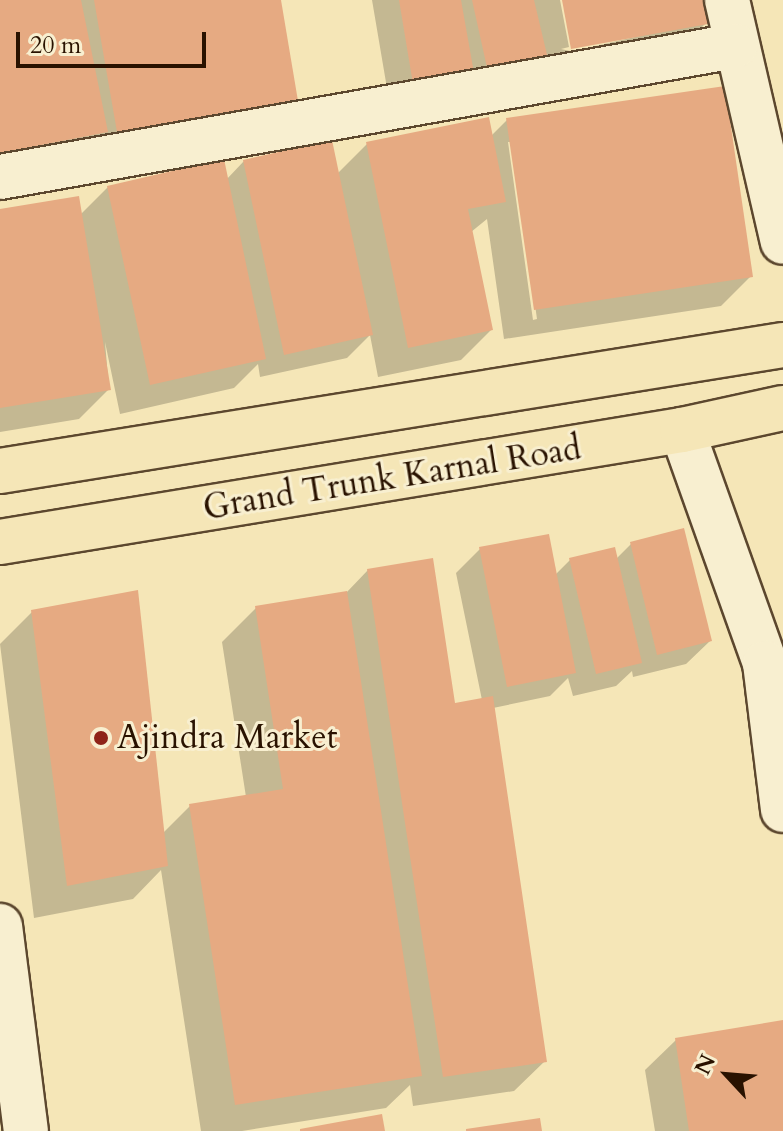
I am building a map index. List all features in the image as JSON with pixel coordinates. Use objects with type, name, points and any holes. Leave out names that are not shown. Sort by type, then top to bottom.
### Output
[{"type":"main road","name":"Grand Trunk Karnal Road","points":[[0,471],[783,345]]},
{"type":"main road","name":"Grand Trunk Karnal Road","points":[[0,542],[682,430],[783,408]]},
{"type":"street","points":[[727,0],[735,46],[783,242]]},
{"type":"street","points":[[0,177],[735,46]]},
{"type":"street","points":[[682,430],[765,663],[783,810]]},
{"type":"street","points":[[0,926],[26,1131]]},
{"type":"building","points":[[0,0],[81,0],[108,132],[0,153]]},
{"type":"building","points":[[94,0],[281,0],[298,101],[117,132]]},
{"type":"building","points":[[399,0],[461,0],[474,73],[413,84]]},
{"type":"building","points":[[472,0],[534,0],[548,59],[488,72]]},
{"type":"building","points":[[562,0],[704,0],[708,24],[571,49]]},
{"type":"building","points":[[725,86],[753,277],[534,310],[506,118]]},
{"type":"building","points":[[489,117],[506,202],[468,209],[493,330],[408,348],[366,142]]},
{"type":"building","points":[[332,140],[373,335],[284,355],[243,160]]},
{"type":"building","points":[[224,159],[266,359],[150,385],[107,186]]},
{"type":"building","points":[[79,196],[111,390],[0,408],[0,209]]},
{"type":"building","points":[[684,528],[712,641],[657,655],[630,542]]},
{"type":"building","points":[[549,534],[576,673],[507,687],[479,547]]},
{"type":"building","points":[[615,547],[642,663],[596,674],[569,558]]},
{"type":"building","points":[[433,558],[455,703],[493,696],[547,1062],[443,1077],[367,569]]},
{"type":"building","name":"Ajindra Market","points":[[138,590],[168,866],[67,886],[31,610]]},
{"type":"building","points":[[347,591],[422,1076],[235,1105],[189,804],[283,789],[255,606]]},
{"type":"building","points":[[783,1020],[783,1131],[689,1131],[675,1038]]},
{"type":"building","points":[[382,1114],[385,1131],[300,1131],[300,1129]]},
{"type":"building","points":[[540,1118],[542,1131],[466,1131],[466,1129]]},
{"type":"place","name":"Ajindra Market","points":[[101,738]]}]
